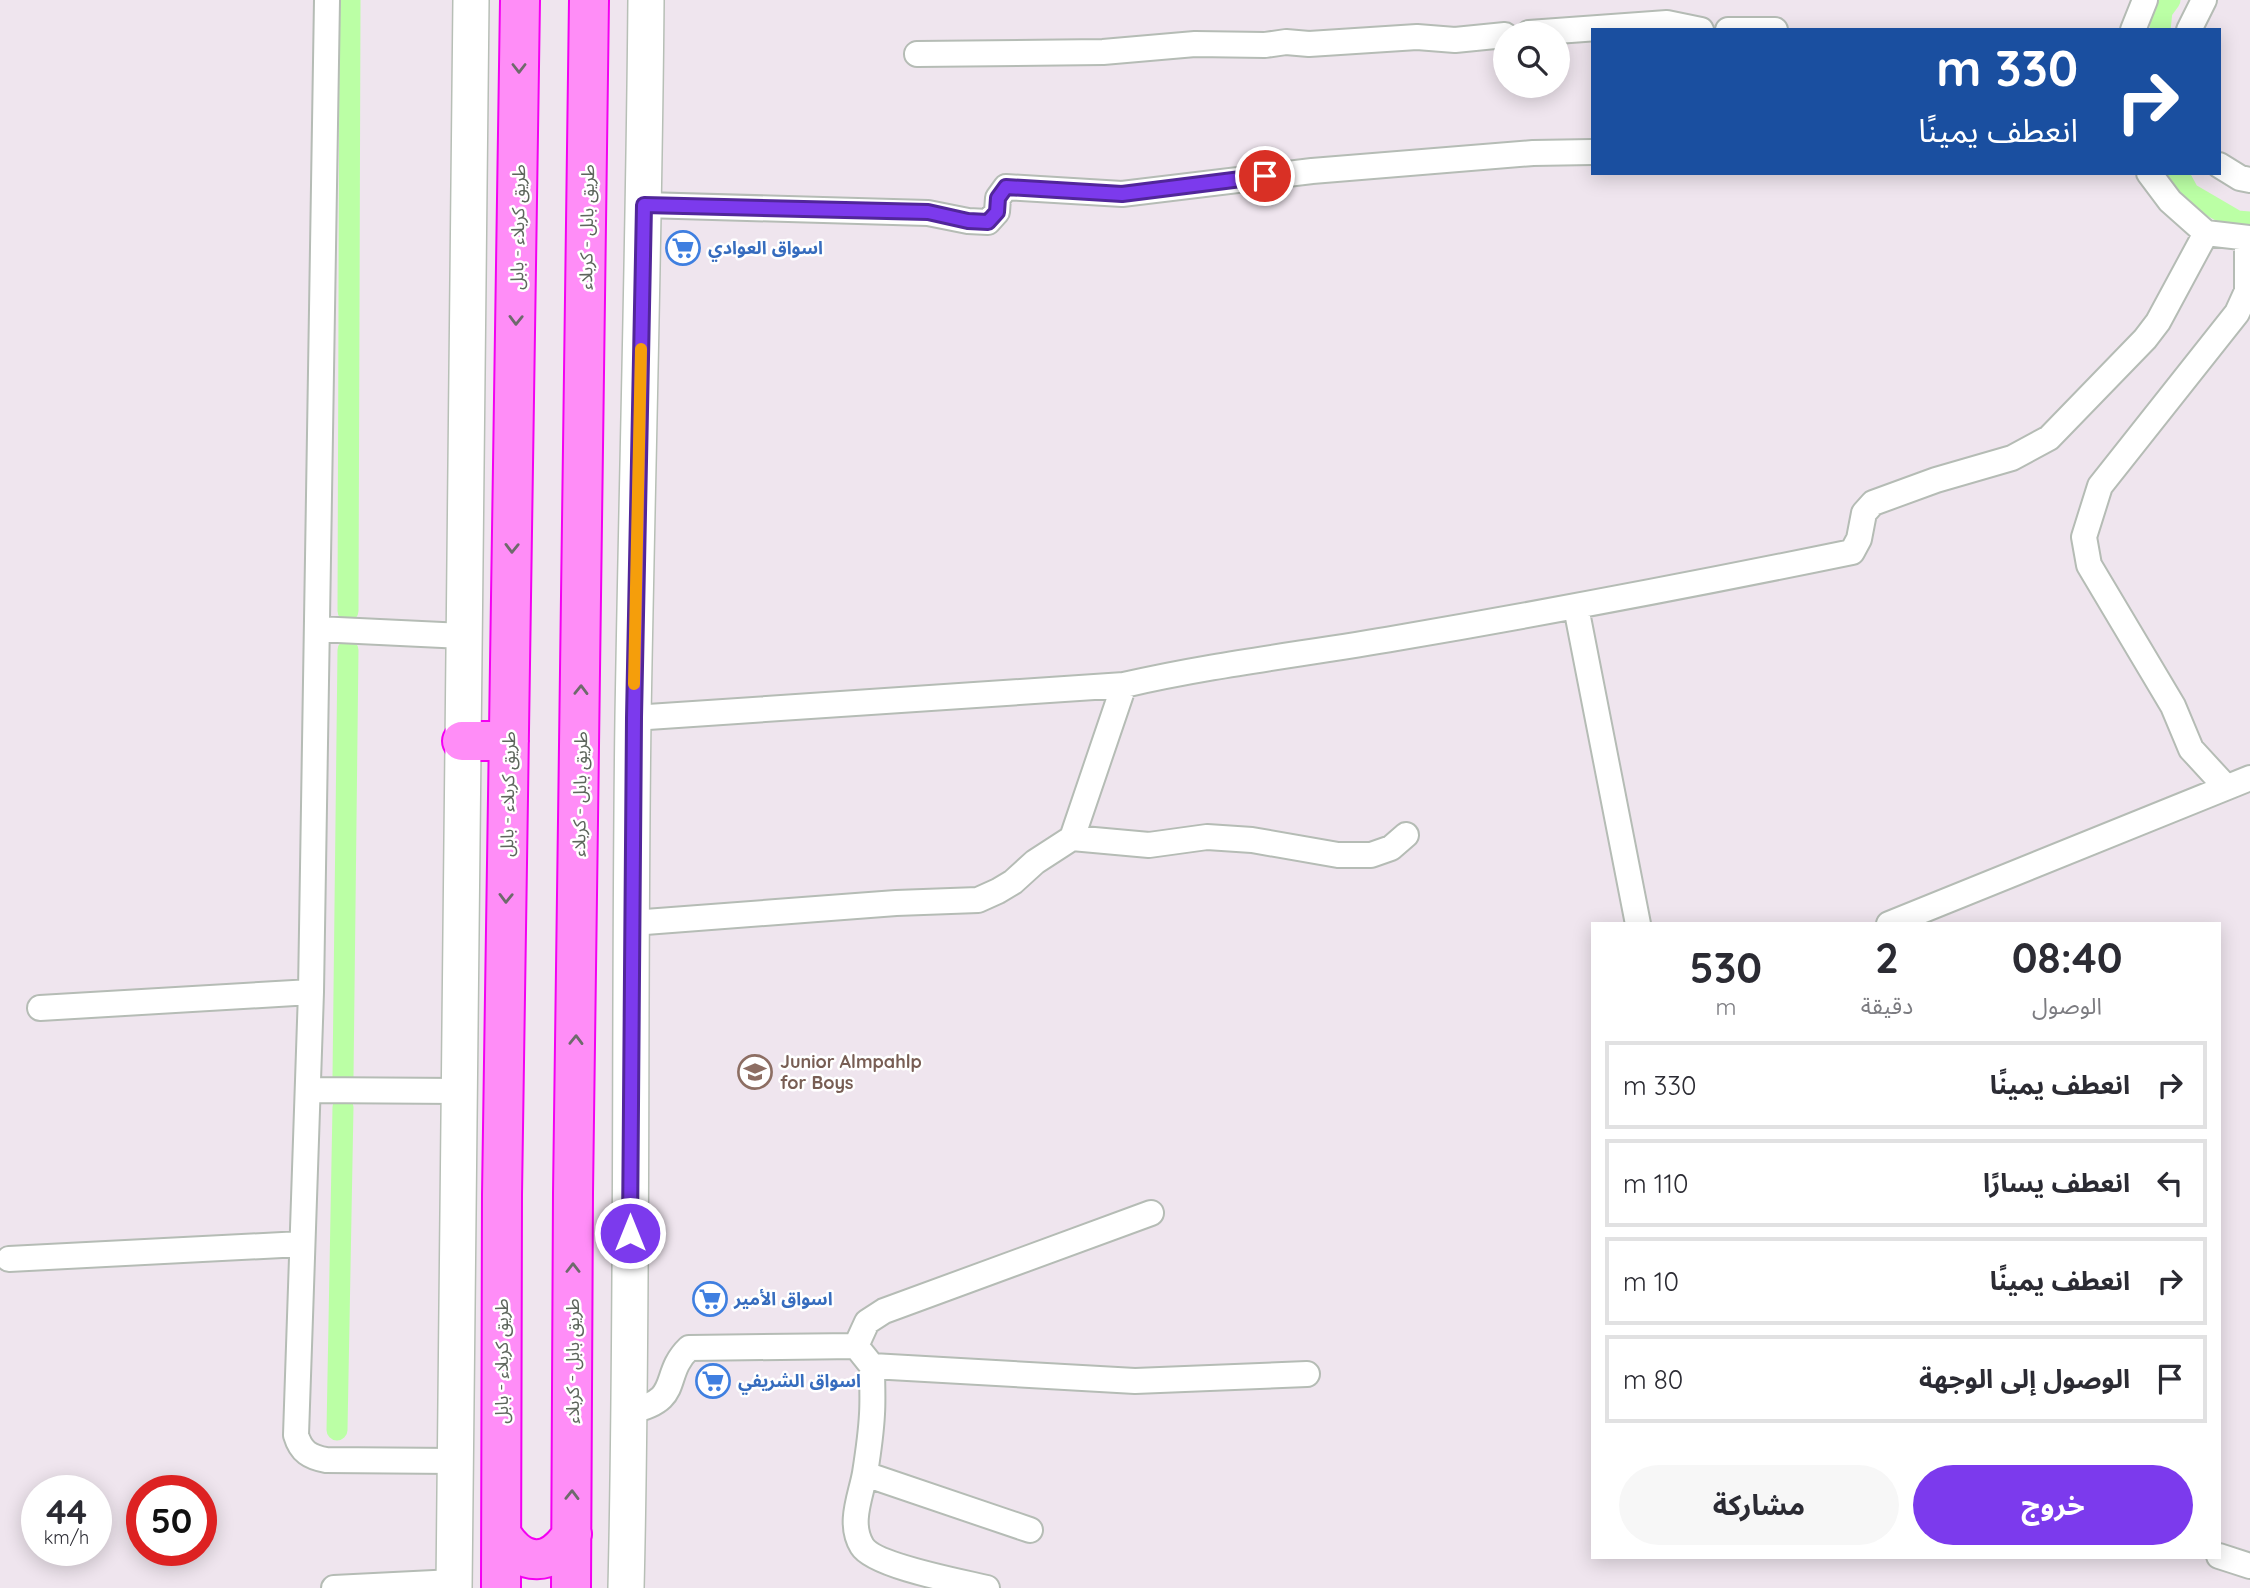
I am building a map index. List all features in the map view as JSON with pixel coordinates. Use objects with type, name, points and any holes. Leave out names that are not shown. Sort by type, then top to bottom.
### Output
[{"type":"highway","name":"طريق كربلاء - بابل","points":[[501,1588],[502,1195],[520,0]]},
{"type":"highway","name":"طريق بابل - كربلاء","points":[[571,1588],[573,1193],[589,0]]},
{"type":"highway","points":[[462,741],[509,741]]},
{"type":"highway","points":[[502,1535],[512,1551],[528,1559],[546,1559],[562,1550],[572,1534]]},
{"type":"main road","points":[[454,1585],[471,0]]},
{"type":"main road","points":[[626,1588],[630,1411],[634,718],[646,0]]},
{"type":"street","points":[[327,0],[312,992],[296,1435],[304,1451],[312,1457],[326,1460],[454,1461]]},
{"type":"street","points":[[2134,28],[2145,0]]},
{"type":"street","points":[[2190,28],[2204,0]]},
{"type":"street","points":[[1598,28],[1667,23],[1691,28]]},
{"type":"street","points":[[1570,30],[1591,29]]},
{"type":"street","points":[[917,54],[1093,52],[1195,44],[1265,46],[1286,42],[1309,44],[1417,37],[1455,40],[1493,36]]},
{"type":"street","points":[[644,205],[928,212],[968,221],[988,222],[997,212],[998,198],[1006,187],[1122,194],[1312,171],[1533,153],[1591,152]]},
{"type":"street","points":[[2221,166],[2240,178],[2250,180]]},
{"type":"street","points":[[2150,175],[2170,201],[2206,233],[2249,238],[2246,291],[2237,313],[2100,486],[2084,537],[2089,565],[2173,706],[2191,749],[2226,788]]},
{"type":"street","points":[[634,718],[1124,685],[1172,674],[1576,607],[1852,552],[1859,539],[1864,513],[1873,503],[1936,480],[2012,458],[2049,438],[2145,339],[2158,322],[2206,233]]},
{"type":"street","points":[[1576,607],[1637,922]]},
{"type":"street","points":[[317,629],[463,636]]},
{"type":"street","points":[[1072,838],[1124,685]]},
{"type":"street","points":[[1893,922],[2250,778]]},
{"type":"street","points":[[632,923],[895,902],[978,901],[1013,882],[1035,862],[1072,838],[1149,845],[1207,838],[1252,841],[1338,855],[1371,855],[1391,848],[1406,835]]},
{"type":"street","points":[[40,1008],[312,992]]},
{"type":"street","points":[[308,1090],[459,1091]]},
{"type":"street","points":[[856,1346],[867,1322],[884,1311],[1151,1213]]},
{"type":"street","points":[[9,1259],[301,1244]]},
{"type":"street","points":[[630,1411],[651,1407],[668,1393],[679,1358],[690,1348],[856,1346]]},
{"type":"street","points":[[856,1346],[872,1366],[872,1415],[865,1475],[856,1515],[862,1546],[877,1558],[909,1569],[987,1588]]},
{"type":"street","points":[[872,1366],[1135,1381],[1307,1374]]},
{"type":"street","points":[[865,1475],[1030,1530]]},
{"type":"street","points":[[2221,1557],[2250,1566]]},
{"type":"street","points":[[334,1588],[454,1585]]},
{"type":"waterway","points":[[348,611],[350,0]]},
{"type":"waterway","points":[[2160,28],[2162,11],[2170,0]]},
{"type":"waterway","points":[[2179,175],[2189,193],[2237,221],[2250,222]]},
{"type":"waterway","points":[[343,1077],[348,650]]},
{"type":"waterway","points":[[337,1430],[343,1107]]},
{"type":"slow traffic","points":[[634,684],[641,349]]},
{"type":"place","name":"اسواق العوادي","points":[[683,248]]},
{"type":"place","name":"Junior Almpahlp for Boys","points":[[755,1072]]},
{"type":"place","name":"اسواق الأمير","points":[[710,1299]]},
{"type":"place","name":"اسواق الشريفي","points":[[713,1381]]},
{"type":"route","points":[[630,1233],[634,718],[644,205],[928,212],[968,221],[988,222],[997,212],[998,198],[1006,187],[1122,194],[1265,176]]}]
